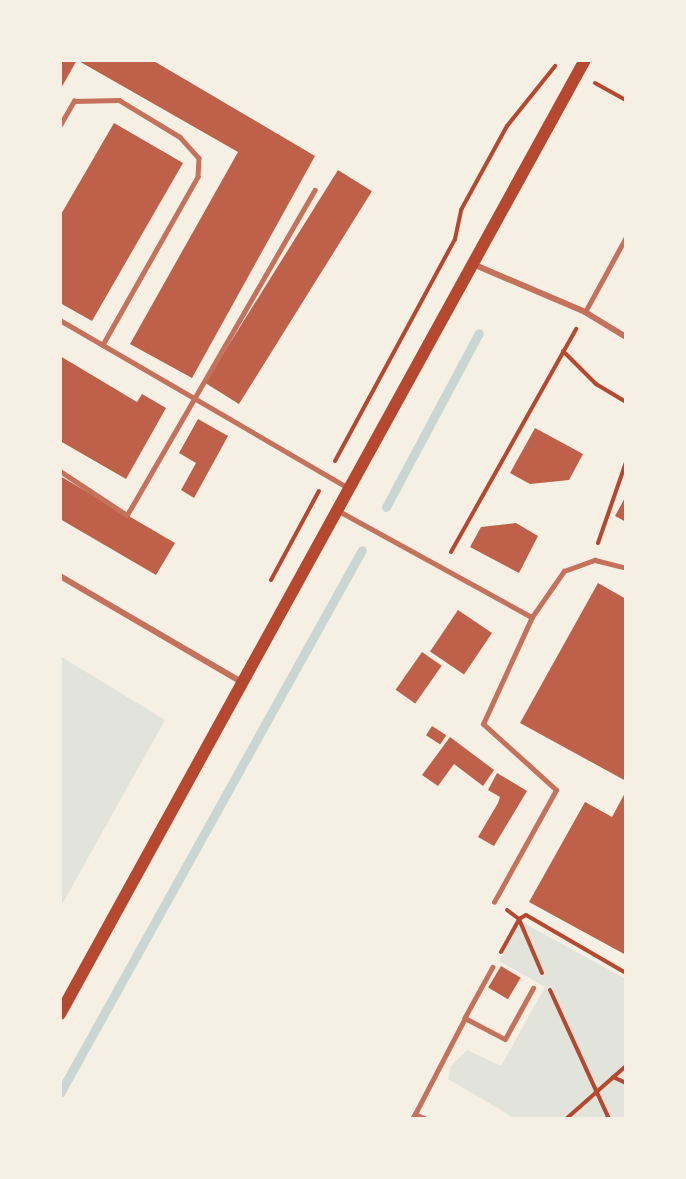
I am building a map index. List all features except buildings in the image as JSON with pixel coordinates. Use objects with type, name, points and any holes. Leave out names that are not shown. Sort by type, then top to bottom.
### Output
[{"type":"main road","points":[[60,1014],[475,265],[585,60]]},
{"type":"street","points":[[475,265],[585,312],[626,337]]},
{"type":"street","points":[[60,576],[244,684]]},
{"type":"lane","points":[[60,125],[74,101],[118,100],[180,137],[199,158],[198,177],[103,345]]},
{"type":"lane","points":[[60,471],[127,515],[315,190]]},
{"type":"lane","points":[[585,312],[626,237]]},
{"type":"lane","points":[[60,320],[351,489]]},
{"type":"lane","points":[[339,511],[532,617]]},
{"type":"lane","points":[[494,902],[556,790],[483,724],[532,617],[564,571],[595,560],[626,568]]},
{"type":"lane","points":[[426,1119],[414,1116],[493,968]]},
{"type":"lane","points":[[465,1018],[505,1039],[532,988]]},
{"type":"path","points":[[266,589],[455,239],[461,210],[507,126],[557,63]]},
{"type":"path","points":[[459,538],[585,312]]},
{"type":"path","points":[[563,351],[596,384],[626,402]]},
{"type":"path","points":[[595,560],[602,521],[626,462]]},
{"type":"path","points":[[494,902],[519,919],[544,976]]},
{"type":"path","points":[[498,958],[519,919],[526,915],[626,974]]},
{"type":"path","points":[[548,986],[609,1119]]},
{"type":"path","points":[[566,1119],[626,1066]]},
{"type":"path","points":[[613,1077],[626,1083]]},
{"type":"shaded area","points":[[60,656],[165,720],[60,908]]},
{"type":"shaded area","points":[[520,921],[626,979],[626,1119],[516,1119],[448,1079],[451,1066],[467,1050],[501,1066],[545,987],[499,961]]},
{"type":"waterway","points":[[386,507],[479,333]]},
{"type":"waterway","points":[[60,1093],[362,550]]}]
